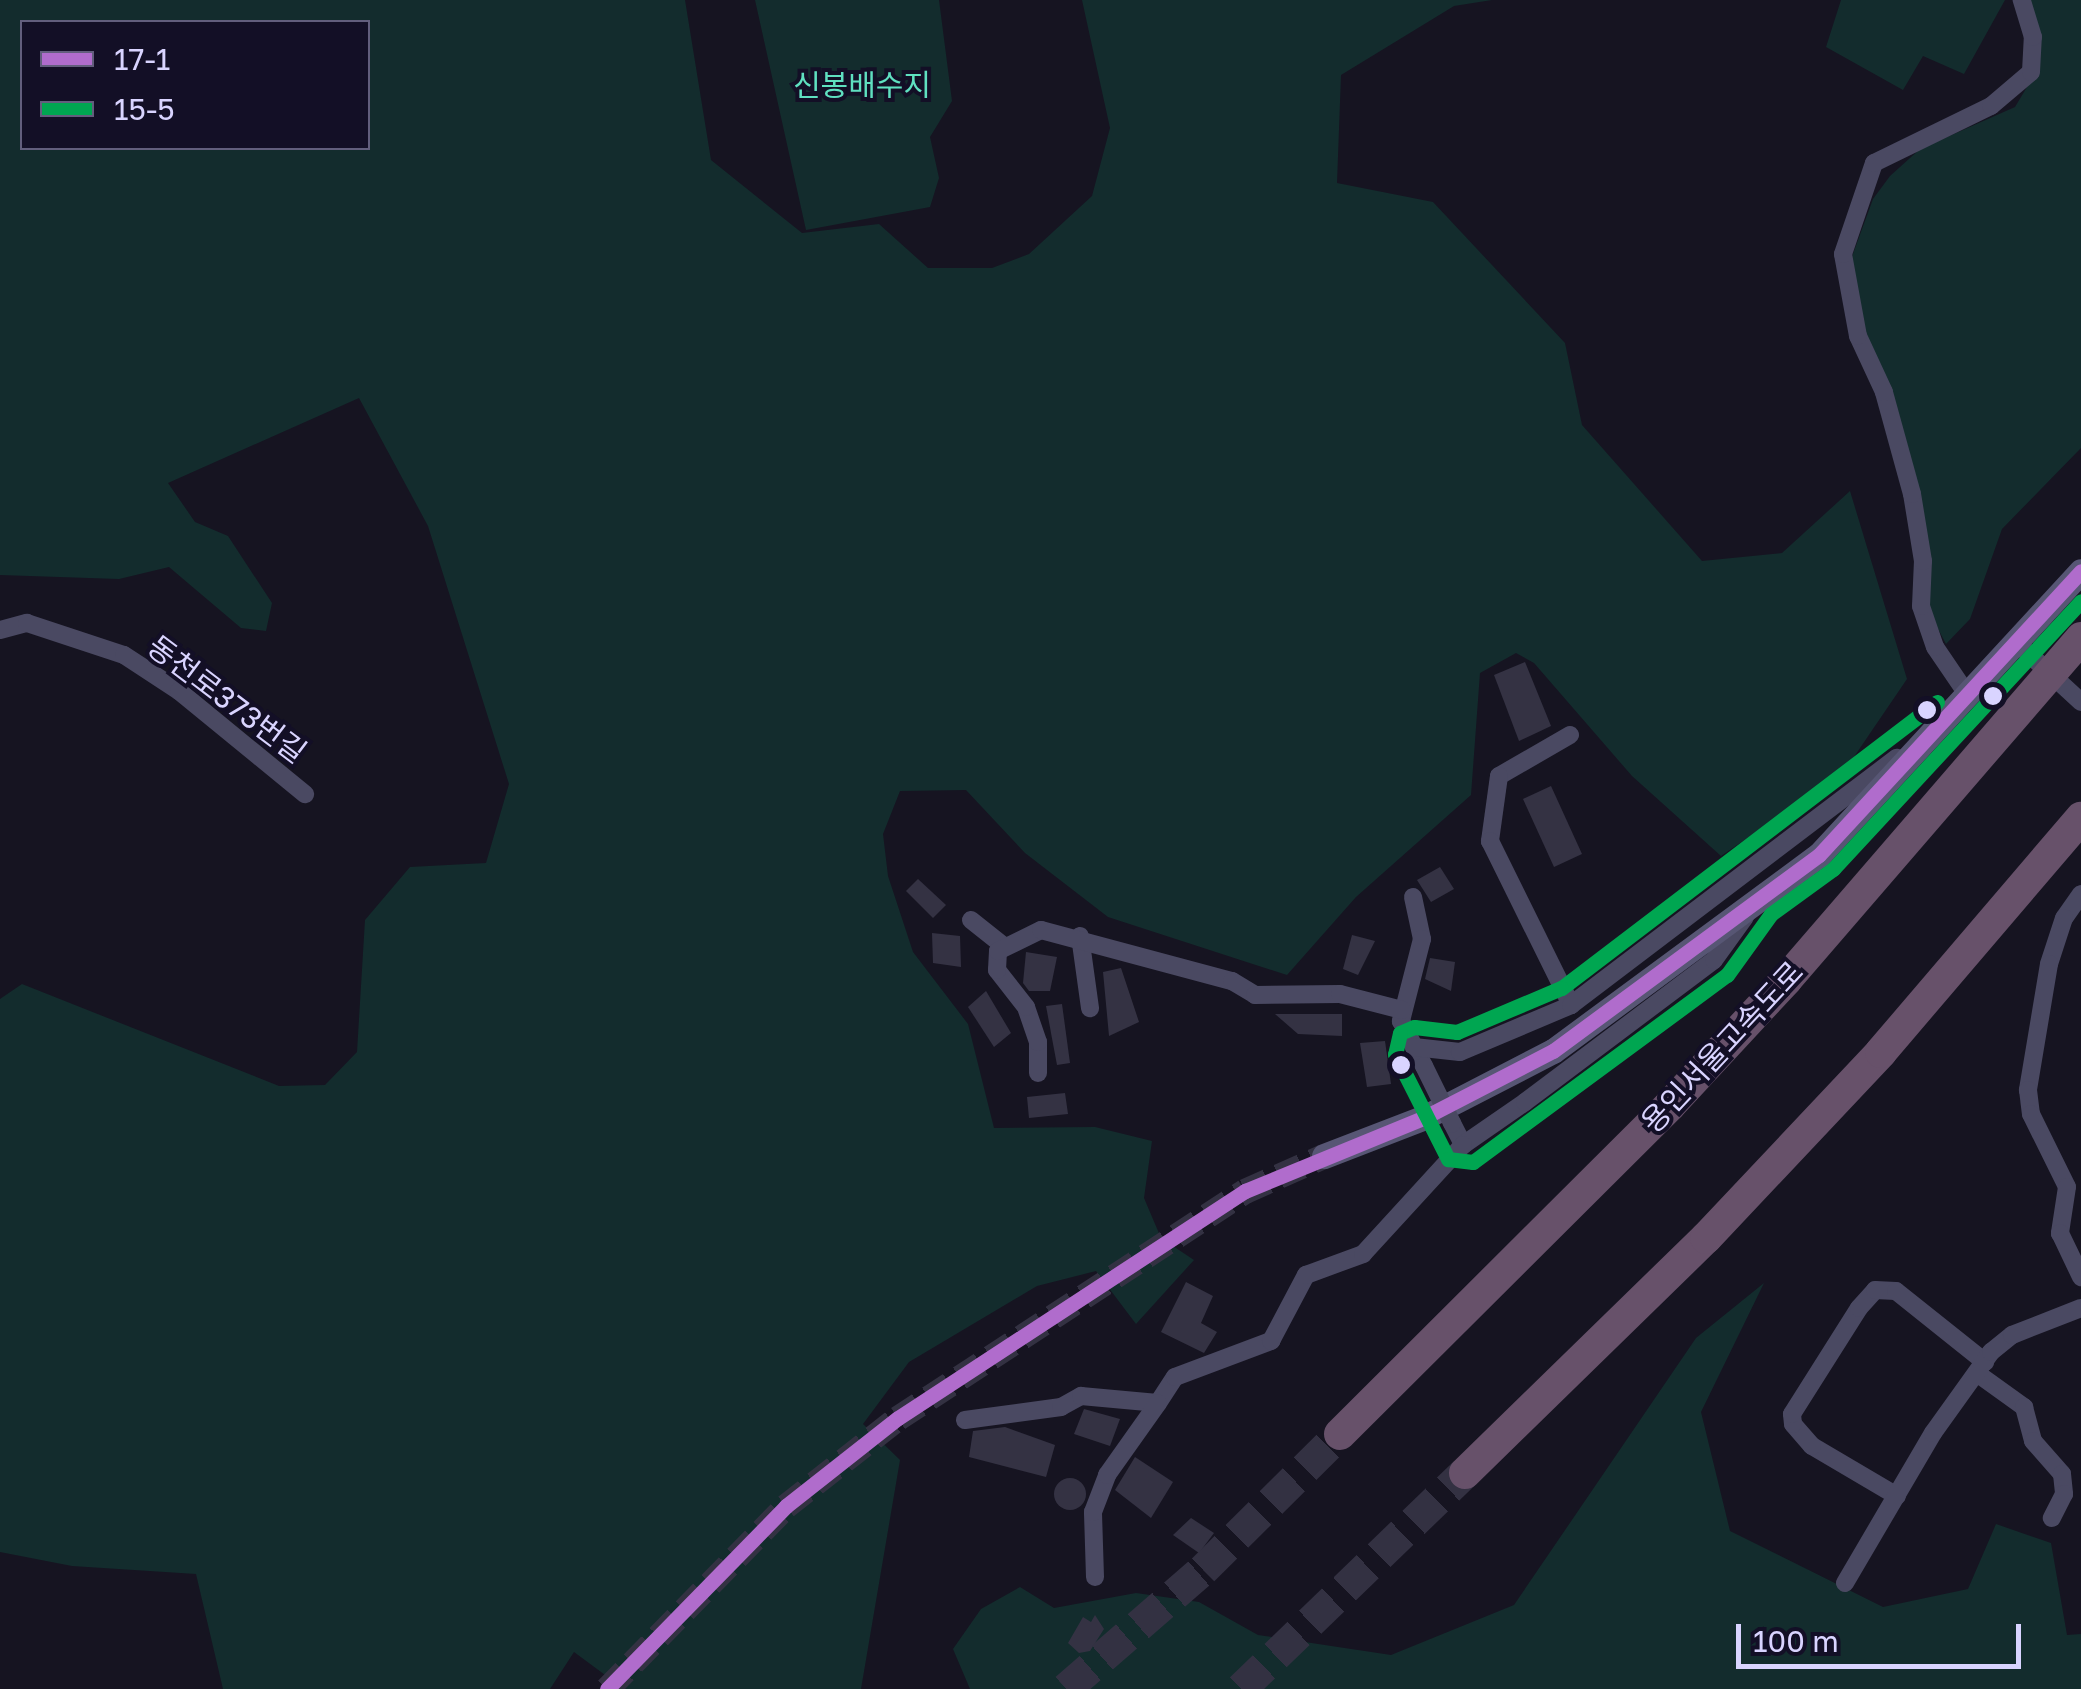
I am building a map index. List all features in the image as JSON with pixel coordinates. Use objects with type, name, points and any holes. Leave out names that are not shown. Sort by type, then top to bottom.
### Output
[{"type":"highway","name":"용인서울고속도로","points":[[1340,1434],[1670,1105],[1786,980],[2081,638]]},
{"type":"highway","points":[[1464,1474],[1759,1182],[1894,1038],[2081,818]]},
{"type":"street","points":[[1969,697],[1935,647],[1922,606],[1923,561],[1912,494],[1884,392],[1858,336],[1843,254],[1874,163],[1990,106],[2031,72],[2034,37],[2022,0]]},
{"type":"street","points":[[1324,1156],[1426,1117],[1552,1051],[1819,855],[1969,697],[2081,571]]},
{"type":"street","name":"동천로373번길","points":[[0,630],[28,623],[124,655],[179,690],[304,794]]},
{"type":"street","points":[[2018,643],[2081,702]]},
{"type":"street","points":[[1414,1047],[1460,1052],[1571,1004],[1949,718]]},
{"type":"street","points":[[1570,735],[1499,776],[1490,841],[1571,1004]]},
{"type":"street","points":[[2081,894],[2064,918],[2048,964],[2028,1090],[2031,1114],[2067,1187],[2060,1233],[2081,1277]]},
{"type":"street","points":[[1413,897],[1422,939],[1402,1010],[1414,1047],[1463,1145]]},
{"type":"street","points":[[1095,1577],[1093,1512],[1107,1475],[1175,1377],[1270,1341],[1306,1275],[1363,1254],[1463,1145],[1714,960],[1758,900]]},
{"type":"street","points":[[971,920],[1002,949]]},
{"type":"street","points":[[1002,949],[1041,930],[1080,936],[1232,981],[1254,995],[1340,994],[1402,1010]]},
{"type":"street","points":[[1080,936],[1090,1008]]},
{"type":"street","points":[[1002,949],[998,970],[1026,1007],[1038,1042],[1038,1072]]},
{"type":"street","points":[[1897,1496],[1812,1446],[1793,1424],[1792,1414],[1859,1308],[1875,1290],[1896,1291],[2024,1407],[2033,1441],[2062,1474],[2064,1494],[2052,1518]]},
{"type":"street","points":[[1845,1583],[1897,1496],[2002,1340],[2081,1308]]},
{"type":"street","points":[[965,1420],[1061,1407],[1081,1396],[1158,1404]]},
{"type":"green space","points":[[0,0],[685,0],[711,160],[802,233],[879,224],[928,268],[992,268],[1029,254],[1092,196],[1110,128],[1082,0],[1492,0],[1454,6],[1341,75],[1337,183],[1433,202],[1565,343],[1582,425],[1702,561],[1782,553],[1850,491],[1907,679],[1843,773],[1721,856],[1632,776],[1534,663],[1516,653],[1480,673],[1471,795],[1356,897],[1287,975],[1108,917],[1025,853],[966,790],[900,791],[883,834],[888,876],[913,952],[968,1024],[994,1128],[1095,1127],[1152,1141],[1144,1198],[1161,1238],[1194,1260],[1136,1324],[1096,1271],[1037,1286],[909,1362],[863,1424],[900,1460],[861,1689],[624,1689],[574,1652],[550,1689],[223,1689],[196,1574],[72,1566],[0,1552],[0,999],[22,984],[279,1086],[325,1085],[357,1052],[365,920],[410,867],[486,863],[509,784],[428,526],[359,398],[168,483],[195,522],[228,536],[272,603],[266,631],[241,628],[169,567],[119,579],[0,575]]},
{"type":"green space","name":"신봉배수지","points":[[755,0],[939,0],[952,101],[930,137],[939,178],[930,207],[806,230]]},
{"type":"green space","points":[[1841,0],[2005,0],[1964,74],[1923,56],[1903,90],[1826,47]]},
{"type":"green space","points":[[2025,0],[2081,0],[2081,448],[2002,529],[1970,619],[1946,644],[1925,604],[1924,553],[1854,308],[1850,262],[1873,199],[1890,176],[1920,149],[2015,107],[2033,77]]},
{"type":"green space","points":[[1764,1283],[1701,1412],[1730,1531],[1883,1607],[1968,1589],[1996,1524],[2051,1543],[2067,1635],[2081,1634],[2081,1689],[970,1689],[953,1649],[981,1609],[1020,1587],[1054,1608],[1136,1593],[1199,1602],[1258,1635],[1391,1655],[1514,1605],[1696,1338]]},
{"type":"building","points":[[1525,662],[1551,726],[1519,741],[1494,675]]},
{"type":"building","points":[[1551,786],[1582,854],[1554,867],[1523,799]]},
{"type":"building","points":[[1440,867],[1454,889],[1431,902],[1417,880]]},
{"type":"building","points":[[918,879],[946,905],[933,918],[906,891]]},
{"type":"building","points":[[932,933],[960,936],[961,967],[933,963]]},
{"type":"building","points":[[1352,935],[1375,941],[1358,975],[1343,969]]},
{"type":"building","points":[[1026,952],[1057,957],[1050,991],[1029,991],[1023,983]]},
{"type":"building","points":[[1430,958],[1455,962],[1451,991],[1425,979]]},
{"type":"building","points":[[1121,968],[1139,1022],[1109,1036],[1103,972]]},
{"type":"building","points":[[986,991],[1011,1033],[994,1047],[968,1007]]},
{"type":"building","points":[[1062,1004],[1070,1063],[1057,1065],[1046,1006]]},
{"type":"building","points":[[1275,1014],[1342,1014],[1342,1036],[1298,1034]]},
{"type":"building","points":[[1385,1041],[1391,1084],[1367,1087],[1360,1043]]},
{"type":"building","points":[[1065,1093],[1068,1114],[1029,1118],[1027,1097]]},
{"type":"building","points":[[1186,1282],[1213,1296],[1201,1323],[1217,1332],[1204,1353],[1161,1332]]},
{"type":"building","points":[[1084,1409],[1120,1419],[1110,1446],[1074,1434]]},
{"type":"building","points":[[1005,1427],[1055,1445],[1046,1477],[969,1457],[973,1431]]},
{"type":"building","points":[[1135,1457],[1173,1482],[1151,1518],[1115,1490]]},
{"type":"building","points":[[1070,1478],[1081,1483],[1086,1494],[1081,1505],[1070,1510],[1059,1505],[1054,1494],[1059,1483]]},
{"type":"building","points":[[1191,1518],[1214,1533],[1199,1553],[1173,1535]]},
{"type":"building","points":[[1095,1615],[1104,1629],[1090,1651],[1079,1653],[1068,1643],[1083,1617],[1091,1622]]},
{"type":"tunnel","points":[[607,1689],[786,1506],[898,1418],[1245,1191],[1324,1156]]},
{"type":"tunnel","points":[[1066,1689],[1203,1570],[1340,1434]]},
{"type":"tunnel","points":[[1241,1689],[1465,1473]]},
{"type":"transit line","name":"17-1","points":[[607,1689],[786,1506],[898,1418],[1245,1191],[1425,1117],[1553,1051],[1819,855],[2081,571]]},
{"type":"transit line","name":"15-5","points":[[1937,702],[1561,988],[1457,1032],[1414,1027],[1400,1033],[1395,1054],[1448,1159],[1473,1162],[1727,975],[1771,914],[1833,869],[2081,601]]}]
